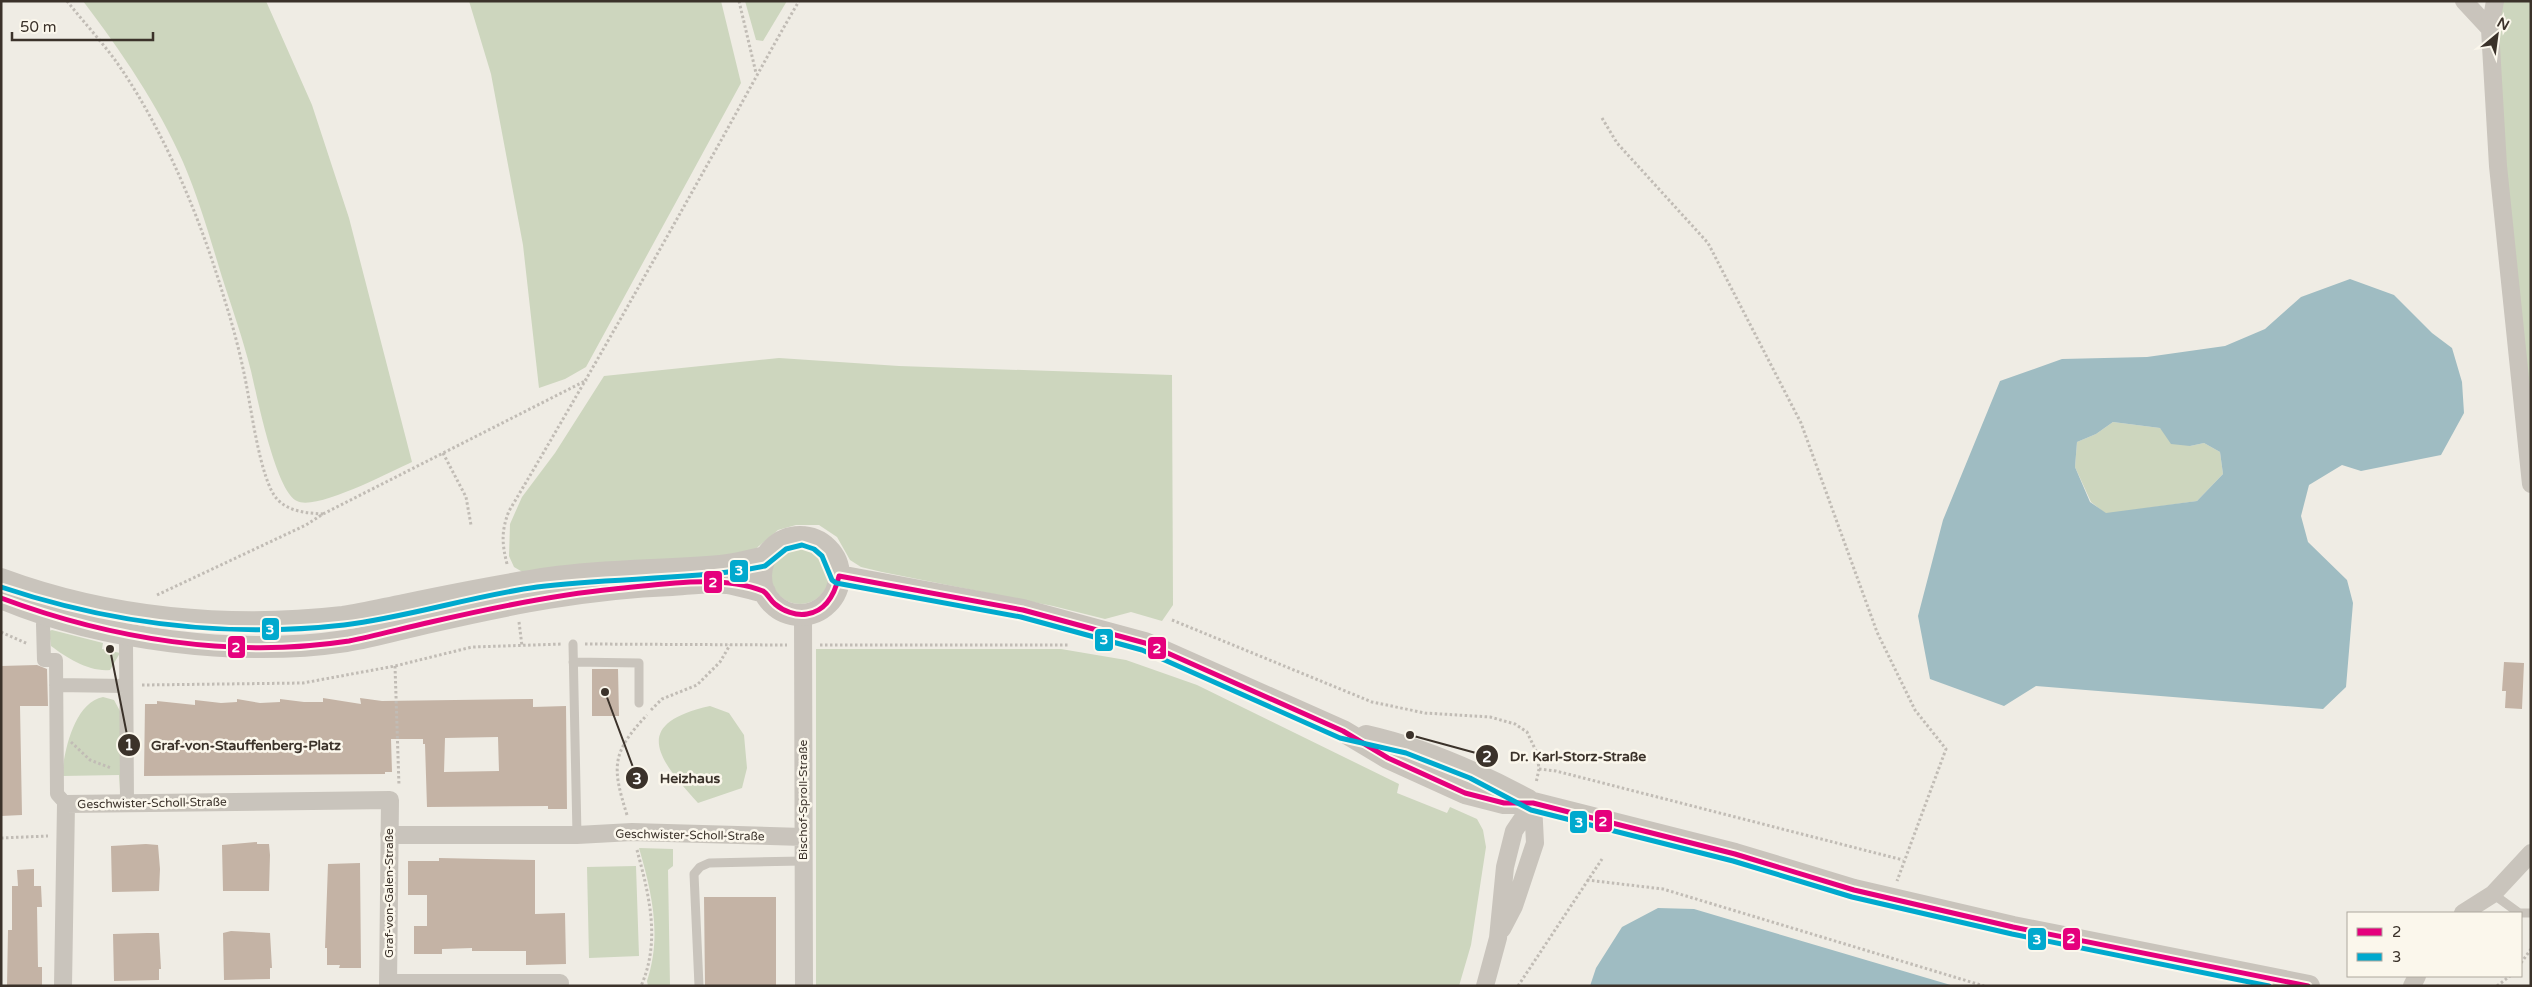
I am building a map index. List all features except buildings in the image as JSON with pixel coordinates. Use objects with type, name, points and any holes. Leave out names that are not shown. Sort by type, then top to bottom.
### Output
[{"type":"street","points":[[2464,1],[2490,29]]},
{"type":"street","points":[[2495,1],[2490,29],[2498,166],[2531,484]]},
{"type":"street","points":[[804,538],[815,541],[829,551],[837,565],[839,576],[838,586],[828,603],[821,609],[803,615],[791,614],[780,610],[771,602],[765,592],[762,568],[766,557],[782,542],[804,538]]},
{"type":"street","points":[[1,579],[36,592],[74,602],[192,620],[289,622],[345,617],[514,593],[636,570],[722,566],[766,557]]},
{"type":"street","points":[[839,576],[1023,610],[1145,644],[1343,731],[1388,758],[1465,793],[1504,803],[1533,803],[1735,854],[1854,890],[2013,927],[2309,986]]},
{"type":"street","points":[[1,598],[26,608],[82,625],[191,644],[280,647],[346,641],[514,593],[573,593],[644,586],[725,583],[765,592]]},
{"type":"street","name":"Bischof-Sproll-Straße","points":[[803,615],[804,986]]},
{"type":"street","points":[[43,624],[44,660],[56,660],[57,794],[66,804]]},
{"type":"street","points":[[126,643],[127,803]]},
{"type":"street","points":[[56,685],[126,686]]},
{"type":"street","name":"Geschwister-Scholl-Straße","points":[[63,986],[66,804],[390,800]]},
{"type":"street","name":"Graf-von-Galen-Straße","points":[[388,984],[390,800]]},
{"type":"street","points":[[1485,986],[1498,938],[1505,867],[1514,831],[1533,803]]},
{"type":"street","points":[[1498,938],[1514,906],[1535,843],[1533,803]]},
{"type":"street","name":"Geschwister-Scholl-Straße","points":[[390,834],[577,835],[632,832],[803,838]]},
{"type":"street","points":[[2465,912],[2493,894],[2531,853]]},
{"type":"street","points":[[388,984],[560,983]]},
{"type":"lane","points":[[573,644],[577,835]]},
{"type":"lane","points":[[573,662],[639,663],[639,703]]},
{"type":"lane","points":[[699,986],[694,874],[700,866],[708,863],[803,861]]},
{"type":"lane","points":[[2493,894],[2518,912]]},
{"type":"path","points":[[67,1],[121,69],[147,111],[197,222],[225,301],[245,375],[266,478],[277,499],[290,508],[304,513],[323,514]]},
{"type":"path","points":[[739,1],[756,73]]},
{"type":"path","points":[[522,646],[514,593],[502,543],[503,526],[509,511],[587,380],[722,138],[756,73],[799,1]]},
{"type":"path","points":[[1602,118],[1617,143],[1708,243],[1801,423],[1877,632],[1915,710],[1946,749],[1903,860],[1893,898]]},
{"type":"path","points":[[146,613],[146,606],[150,599],[207,570],[306,525],[323,514],[587,380]]},
{"type":"path","points":[[443,453],[466,498],[471,525]]},
{"type":"path","points":[[1172,620],[1372,702],[1425,713],[1490,716],[1515,724],[1527,732],[1537,753],[1539,769],[1537,781]]},
{"type":"path","points":[[1,632],[31,645],[44,645]]},
{"type":"path","points":[[126,686],[303,683],[395,666],[472,647],[573,644],[1074,645]]},
{"type":"path","points":[[641,986],[649,967],[653,928],[645,878],[617,781],[616,761],[623,746],[637,726],[662,699],[697,685],[720,662],[731,644]]},
{"type":"path","points":[[390,800],[399,793],[395,666]]},
{"type":"path","points":[[56,738],[73,743],[90,760],[100,765],[127,769]]},
{"type":"path","points":[[1539,769],[1556,771],[1903,860]]},
{"type":"path","points":[[1,838],[66,835]]},
{"type":"path","points":[[1518,986],[1602,859]]},
{"type":"path","points":[[1587,880],[1663,889],[1984,986]]},
{"type":"path","points":[[2522,962],[2531,949]]},
{"type":"path","points":[[2498,986],[2509,977]]},
{"type":"path","points":[[644,979],[646,986]]},
{"type":"green space","points":[[83,1],[266,1],[312,105],[349,218],[412,462],[353,489],[320,501],[306,503],[297,501],[289,494],[268,442],[241,335],[189,176],[162,120],[138,79]]},
{"type":"green space","points":[[469,1],[721,1],[741,83],[586,367],[565,379],[539,388],[523,245],[491,74]]},
{"type":"green space","points":[[745,1],[787,1],[763,41],[756,40]]},
{"type":"green space","points":[[2500,1],[2531,1],[2531,449],[2500,98]]},
{"type":"green space","points":[[779,358],[899,366],[1172,375],[1173,605],[1162,621],[1131,612],[1105,619],[1053,606],[882,572],[861,567],[850,560],[837,537],[819,525],[796,525],[778,530],[753,551],[739,557],[526,574],[514,567],[509,556],[510,524],[522,497],[555,453],[604,376]]},
{"type":"green space","points":[[2113,422],[2160,428],[2190,446],[2204,443],[2220,452],[2223,474],[2197,501],[2106,514],[2091,502],[2075,467],[2077,442],[2096,434]]},
{"type":"green space","points":[[800,546],[811,548],[824,559],[829,575],[827,586],[816,599],[800,604],[789,602],[776,591],[771,575],[773,564],[784,551]]},
{"type":"green space","points":[[52,630],[103,643],[102,649],[120,653],[110,670],[94,669],[71,659],[51,646],[49,631]]},
{"type":"green space","points":[[816,649],[1061,649],[1126,660],[1197,685],[1399,784],[1397,793],[1447,813],[1450,807],[1477,819],[1483,830],[1486,847],[1471,945],[1459,986],[816,986]]},
{"type":"green space","points":[[103,697],[114,700],[121,713],[122,789],[120,790],[119,775],[62,776],[65,754],[72,729],[85,708],[93,701]]},
{"type":"green space","points":[[710,706],[729,713],[744,735],[747,768],[742,788],[698,803],[663,758],[659,745],[660,733],[669,723],[685,714]]},
{"type":"green space","points":[[639,848],[673,849],[673,866],[668,870],[670,986],[648,986],[647,981],[654,948],[654,914]]},
{"type":"green space","points":[[636,866],[639,956],[589,958],[587,867]]},
{"type":"water","points":[[2350,279],[2394,295],[2432,333],[2452,348],[2462,382],[2464,413],[2441,455],[2361,471],[2342,465],[2309,485],[2301,516],[2308,542],[2347,580],[2353,603],[2346,687],[2323,709],[2036,686],[2004,706],[1930,679],[1918,616],[1943,520],[2000,381],[2062,359],[2147,357],[2225,346],[2265,329],[2301,297]],"holes":[[[2113,422],[2160,428],[2171,444],[2190,446],[2204,443],[2220,452],[2223,474],[2197,501],[2106,513],[2090,502],[2075,467],[2077,442],[2096,434]]]},
{"type":"water","points":[[1658,908],[1694,909],[1954,986],[1590,986],[1596,968],[1622,927]]},
{"type":"transit line","name":"3","points":[[1,587],[43,600],[128,619],[214,628],[257,630],[301,629],[368,621],[537,587],[693,576],[744,570],[765,566],[786,549],[802,545],[814,549],[822,556],[832,580],[836,583],[1021,617],[1142,650],[1340,738],[1406,753],[1470,778],[1531,810],[1733,861],[1852,897],[2012,934],[2269,986]]},
{"type":"transit line","name":"2","points":[[1,598],[85,625],[129,634],[172,642],[261,648],[349,641],[545,598],[689,582],[728,583],[746,586],[763,591],[775,604],[786,611],[794,614],[807,614],[825,605],[835,589],[839,576],[1023,610],[1145,643],[1343,731],[1388,758],[1465,793],[1504,803],[1533,803],[1735,854],[1854,890],[2013,927],[2308,986]]},
{"type":"place","name":"Graf-von-Stauffenberg-Platz","points":[[110,649]]},
{"type":"place","name":"Heizhaus","points":[[605,692]]},
{"type":"place","name":"Dr. Karl-Storz-Straße","points":[[1410,735]]}]
